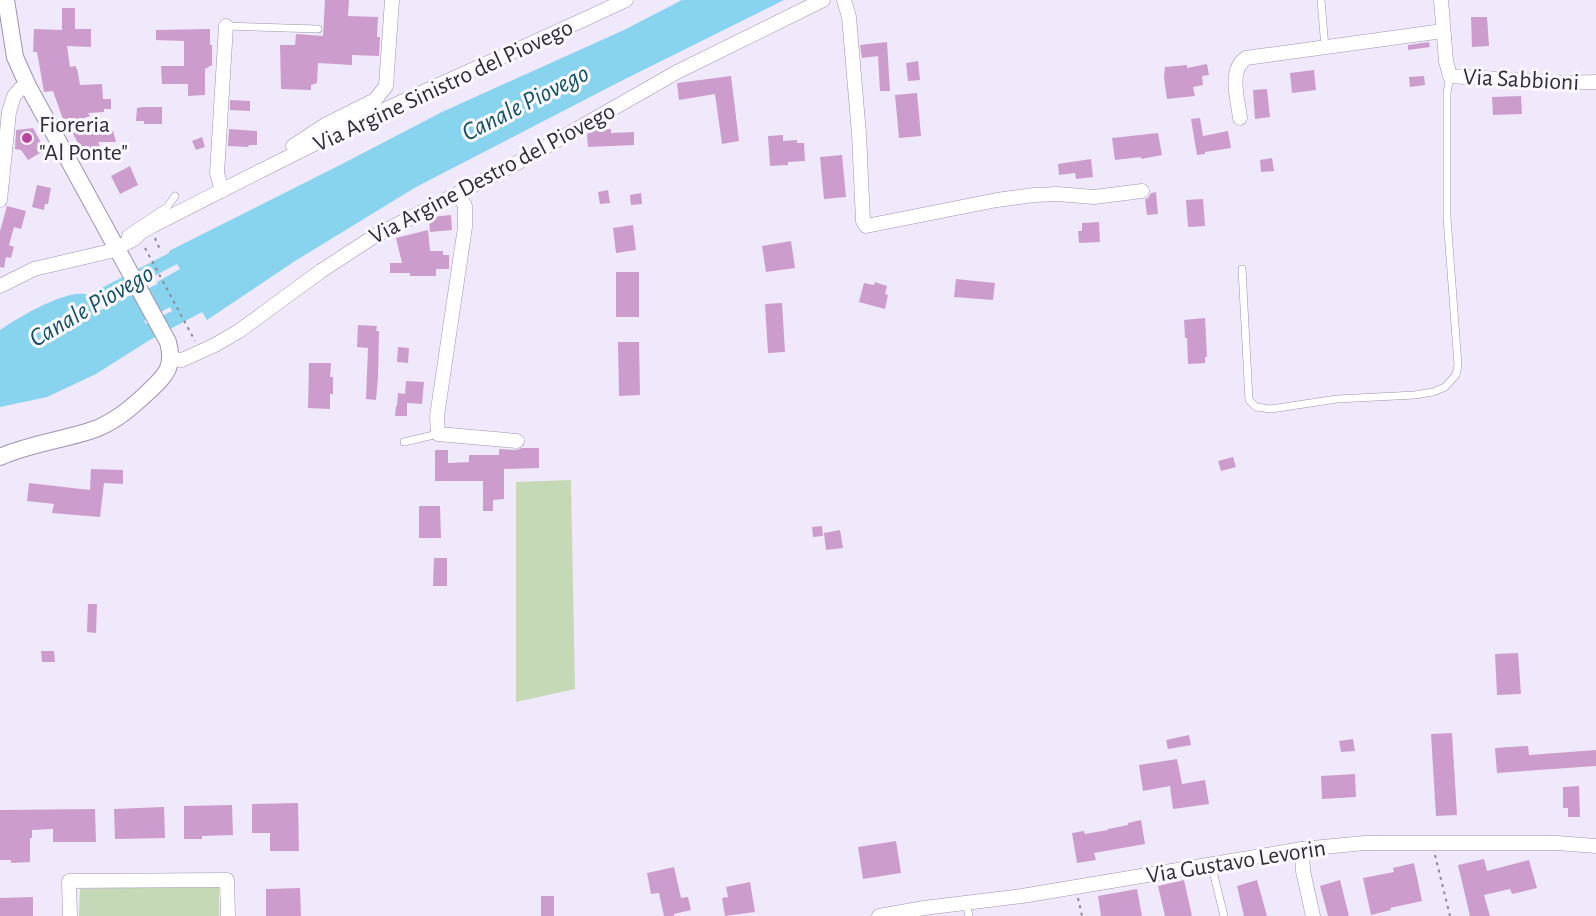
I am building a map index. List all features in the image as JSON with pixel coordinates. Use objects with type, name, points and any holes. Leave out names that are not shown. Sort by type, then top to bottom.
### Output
[{"type":"street","points":[[0,457],[23,448],[100,427],[131,408],[163,379],[169,369],[171,359],[168,342],[120,246],[28,86],[15,57],[6,0]]},
{"type":"street","name":"Via Argine Sinistro del Piovego","points":[[260,171],[277,156],[325,125],[375,100],[386,87],[392,0]]},
{"type":"street","name":"Via Argine Sinistro del Piovego","points":[[0,286],[34,269],[99,254],[120,246],[134,239],[146,229],[222,190],[414,96],[626,0]]},
{"type":"street","name":"Via Argine Destro del Piovego","points":[[171,359],[182,360],[215,345],[262,315],[352,250],[404,220],[519,162],[677,72],[823,0]]},
{"type":"street","points":[[844,0],[849,17],[859,134],[863,221],[866,226],[1034,195],[1094,197],[1142,191]]},
{"type":"street","name":"Via Sabbioni","points":[[1441,0],[1446,61],[1450,76],[1561,83],[1596,82]]},
{"type":"street","points":[[222,190],[217,173],[226,26]]},
{"type":"street","points":[[1240,118],[1236,73],[1241,61],[1246,58],[1443,31]]},
{"type":"street","points":[[0,200],[3,143],[9,112],[14,96],[20,89],[28,86]]},
{"type":"street","points":[[458,194],[465,207],[465,227],[437,416],[438,434],[517,441]]},
{"type":"street","name":"Via Gustavo Levorin","points":[[879,916],[924,908],[968,910],[1031,895],[1302,849],[1365,843],[1557,843],[1596,846]]},
{"type":"street","points":[[1302,849],[1303,871],[1313,916]]},
{"type":"street","points":[[70,916],[69,881],[227,879],[228,916]]},
{"type":"lane","points":[[1321,0],[1325,48]]},
{"type":"lane","points":[[226,26],[318,29]]},
{"type":"lane","points":[[1242,269],[1249,400],[1256,406],[1271,409],[1337,399],[1415,395],[1433,392],[1452,381],[1458,365],[1447,218],[1446,93],[1450,76]]},
{"type":"lane","points":[[120,246],[126,234],[167,207],[175,196]]},
{"type":"lane","points":[[404,442],[438,434]]},
{"type":"lane","points":[[1211,863],[1224,916]]},
{"type":"path","points":[[142,243],[195,342]]},
{"type":"path","points":[[1434,850],[1450,916]]},
{"type":"path","points":[[1077,894],[1082,916]]},
{"type":"green space","points":[[571,480],[575,689],[516,702],[516,482]]},
{"type":"green space","points":[[219,886],[219,916],[79,916],[80,889]]},
{"type":"water","name":"Canale Piovego","points":[[682,0],[784,0],[416,187],[295,261],[207,320],[202,312],[148,341],[96,374],[47,397],[0,407],[0,330],[18,318],[56,299],[69,295],[88,295],[169,251],[442,112],[624,30]],"holes":[[[177,264],[180,269],[157,284],[97,312],[95,307]],[[170,307],[172,311],[146,324],[144,321]]]},
{"type":"building","points":[[325,0],[349,0],[348,16],[378,17],[379,56],[352,55],[352,65],[318,63],[317,83],[311,85],[311,90],[281,89],[280,45],[295,45],[296,34],[323,36]]},
{"type":"building","points":[[62,8],[75,8],[75,29],[91,29],[91,47],[67,46],[70,67],[76,66],[80,85],[102,84],[103,99],[111,99],[111,109],[88,113],[90,116],[65,125],[53,91],[44,92],[37,52],[33,52],[34,29],[62,30]]},
{"type":"building","points":[[1471,17],[1487,17],[1489,46],[1472,47]]},
{"type":"building","points":[[210,29],[212,65],[205,69],[205,95],[188,96],[188,84],[162,84],[161,66],[184,66],[184,41],[156,40],[156,30]]},
{"type":"building","points":[[887,42],[890,91],[880,91],[878,56],[862,58],[860,45]]},
{"type":"building","points":[[1429,42],[1430,47],[1408,50],[1408,45]]},
{"type":"building","points":[[918,61],[920,80],[908,81],[906,63]]},
{"type":"building","points":[[1207,64],[1209,75],[1202,76],[1203,85],[1193,87],[1195,96],[1167,99],[1165,67],[1187,65],[1187,68]]},
{"type":"building","points":[[1314,70],[1316,90],[1292,93],[1290,73]]},
{"type":"building","points":[[731,76],[739,141],[722,144],[715,94],[679,100],[677,83]]},
{"type":"building","points":[[1424,76],[1425,85],[1410,87],[1409,77]]},
{"type":"building","points":[[1267,89],[1270,117],[1255,119],[1253,90]]},
{"type":"building","points":[[917,93],[921,136],[899,138],[895,95]]},
{"type":"building","points":[[1521,96],[1522,114],[1493,115],[1492,97]]},
{"type":"building","points":[[230,100],[250,101],[250,111],[230,110]]},
{"type":"building","points":[[162,107],[162,124],[144,124],[144,121],[136,121],[137,108]]},
{"type":"building","points":[[1200,118],[1203,136],[1228,131],[1231,148],[1197,155],[1191,119]]},
{"type":"building","points":[[33,128],[45,150],[28,160],[21,150],[15,149],[16,130]]},
{"type":"building","points":[[229,129],[257,131],[257,145],[228,146]]},
{"type":"building","points":[[611,129],[611,133],[634,132],[634,145],[588,147],[587,134],[594,130]]},
{"type":"building","points":[[113,131],[116,142],[98,142],[101,148],[85,156],[72,132]]},
{"type":"building","points":[[1158,133],[1162,155],[1115,160],[1112,138]]},
{"type":"building","points":[[783,135],[783,141],[797,140],[797,143],[804,143],[805,161],[770,166],[768,136]]},
{"type":"building","points":[[202,137],[205,147],[196,150],[192,141]]},
{"type":"building","points":[[842,155],[846,197],[824,199],[820,157]]},
{"type":"building","points":[[1272,158],[1274,171],[1261,172],[1260,160]]},
{"type":"building","points":[[1091,159],[1093,177],[1076,179],[1075,173],[1059,175],[1058,164]]},
{"type":"building","points":[[130,166],[138,185],[120,194],[111,176]]},
{"type":"building","points":[[37,185],[51,188],[48,204],[45,204],[44,210],[32,207]]},
{"type":"building","points":[[608,190],[610,203],[600,204],[598,192]]},
{"type":"building","points":[[1156,192],[1158,214],[1147,215],[1145,199],[1151,193]]},
{"type":"building","points":[[641,193],[642,204],[631,205],[630,195]]},
{"type":"building","points":[[1203,199],[1205,226],[1188,227],[1186,200]]},
{"type":"building","points":[[7,206],[26,211],[21,229],[14,227],[9,245],[14,247],[11,258],[6,257],[4,268],[0,267],[0,231]]},
{"type":"building","points":[[451,215],[452,230],[430,232],[429,219]]},
{"type":"building","points":[[1099,222],[1100,242],[1079,243],[1078,231],[1082,231],[1082,223]]},
{"type":"building","points":[[633,225],[636,250],[616,253],[613,228]]},
{"type":"building","points":[[428,230],[430,251],[443,251],[443,255],[449,255],[449,269],[436,269],[436,276],[390,273],[390,263],[402,263],[396,238]]},
{"type":"building","points":[[791,241],[795,268],[766,272],[762,246]]},
{"type":"building","points":[[616,272],[639,272],[639,317],[616,317]]},
{"type":"building","points":[[956,279],[995,283],[993,300],[954,297]]},
{"type":"building","points":[[875,282],[887,286],[885,309],[859,302],[864,283],[874,285]]},
{"type":"building","points":[[782,303],[785,352],[768,353],[765,304]]},
{"type":"building","points":[[1205,318],[1207,357],[1205,357],[1205,363],[1188,364],[1184,320]]},
{"type":"building","points":[[358,325],[377,326],[376,331],[379,331],[376,400],[366,399],[368,348],[357,347]]},
{"type":"building","points":[[618,342],[639,342],[640,395],[619,396]]},
{"type":"building","points":[[398,347],[409,348],[408,363],[397,362]]},
{"type":"building","points":[[309,363],[331,363],[330,377],[333,377],[333,394],[330,394],[330,409],[308,408]]},
{"type":"building","points":[[406,381],[424,382],[422,404],[407,403],[407,416],[395,416],[398,393],[405,394]]},
{"type":"building","points":[[539,448],[539,468],[504,469],[504,499],[493,500],[493,511],[483,511],[483,481],[435,481],[435,450],[448,450],[448,463],[469,462],[469,455],[499,455],[499,449]]},
{"type":"building","points":[[1233,457],[1236,467],[1221,471],[1218,461]]},
{"type":"building","points":[[91,469],[123,470],[123,484],[104,483],[100,517],[52,513],[54,504],[27,501],[29,483],[90,490]]},
{"type":"building","points":[[419,506],[440,506],[441,538],[419,538]]},
{"type":"building","points":[[822,526],[823,536],[813,537],[812,527]]},
{"type":"building","points":[[840,530],[843,548],[826,550],[824,533]]},
{"type":"building","points":[[434,558],[447,558],[447,586],[433,586]]},
{"type":"building","points":[[88,604],[97,604],[96,633],[87,632]]},
{"type":"building","points":[[41,651],[54,651],[55,662],[42,662]]},
{"type":"building","points":[[1518,653],[1521,694],[1497,695],[1495,654]]},
{"type":"building","points":[[1452,733],[1457,815],[1436,816],[1431,734]]},
{"type":"building","points":[[1189,735],[1191,745],[1168,749],[1166,740]]},
{"type":"building","points":[[1353,739],[1355,751],[1341,752],[1339,741]]},
{"type":"building","points":[[1528,746],[1529,755],[1596,750],[1596,766],[1497,773],[1495,748]]},
{"type":"building","points":[[1177,759],[1182,784],[1205,780],[1209,804],[1173,809],[1170,786],[1143,791],[1139,765]]},
{"type":"building","points":[[1355,774],[1356,797],[1322,799],[1321,776]]},
{"type":"building","points":[[1579,786],[1580,817],[1568,817],[1568,808],[1563,808],[1563,787]]},
{"type":"building","points":[[298,803],[299,851],[270,851],[270,833],[252,833],[252,804]]},
{"type":"building","points":[[232,805],[233,835],[184,839],[184,806]]},
{"type":"building","points":[[164,807],[165,838],[115,839],[114,809]]},
{"type":"building","points":[[95,809],[96,842],[53,842],[53,829],[32,830],[30,862],[11,863],[11,860],[0,860],[0,810]]},
{"type":"building","points":[[1141,820],[1145,844],[1094,853],[1096,860],[1077,863],[1072,833],[1084,831],[1085,834],[1108,830]]},
{"type":"building","points":[[896,841],[901,873],[863,879],[858,847]]},
{"type":"building","points":[[1484,859],[1487,871],[1529,860],[1537,888],[1512,894],[1510,889],[1484,895],[1490,916],[1470,916],[1458,865]]},
{"type":"building","points":[[1414,863],[1422,901],[1371,915],[1363,878],[1394,872],[1393,868]]},
{"type":"building","points":[[674,867],[681,898],[688,897],[691,910],[674,914],[674,916],[664,916],[659,893],[651,894],[647,873]]},
{"type":"building","points":[[1184,880],[1192,916],[1165,916],[1158,886]]},
{"type":"building","points":[[1257,880],[1267,916],[1244,916],[1237,886]]},
{"type":"building","points":[[1340,880],[1349,916],[1328,916],[1320,886]]},
{"type":"building","points":[[750,882],[755,912],[725,916],[722,898],[728,897],[726,887]]},
{"type":"building","points":[[300,888],[301,916],[266,916],[266,889]]},
{"type":"building","points":[[1137,889],[1142,916],[1101,916],[1098,896]]},
{"type":"building","points":[[541,896],[554,896],[554,916],[541,916]]},
{"type":"building","points":[[33,897],[33,916],[0,916],[0,898]]},
{"type":"place","name":"Fioreria \"Al Ponte\"","points":[[27,138]]}]
